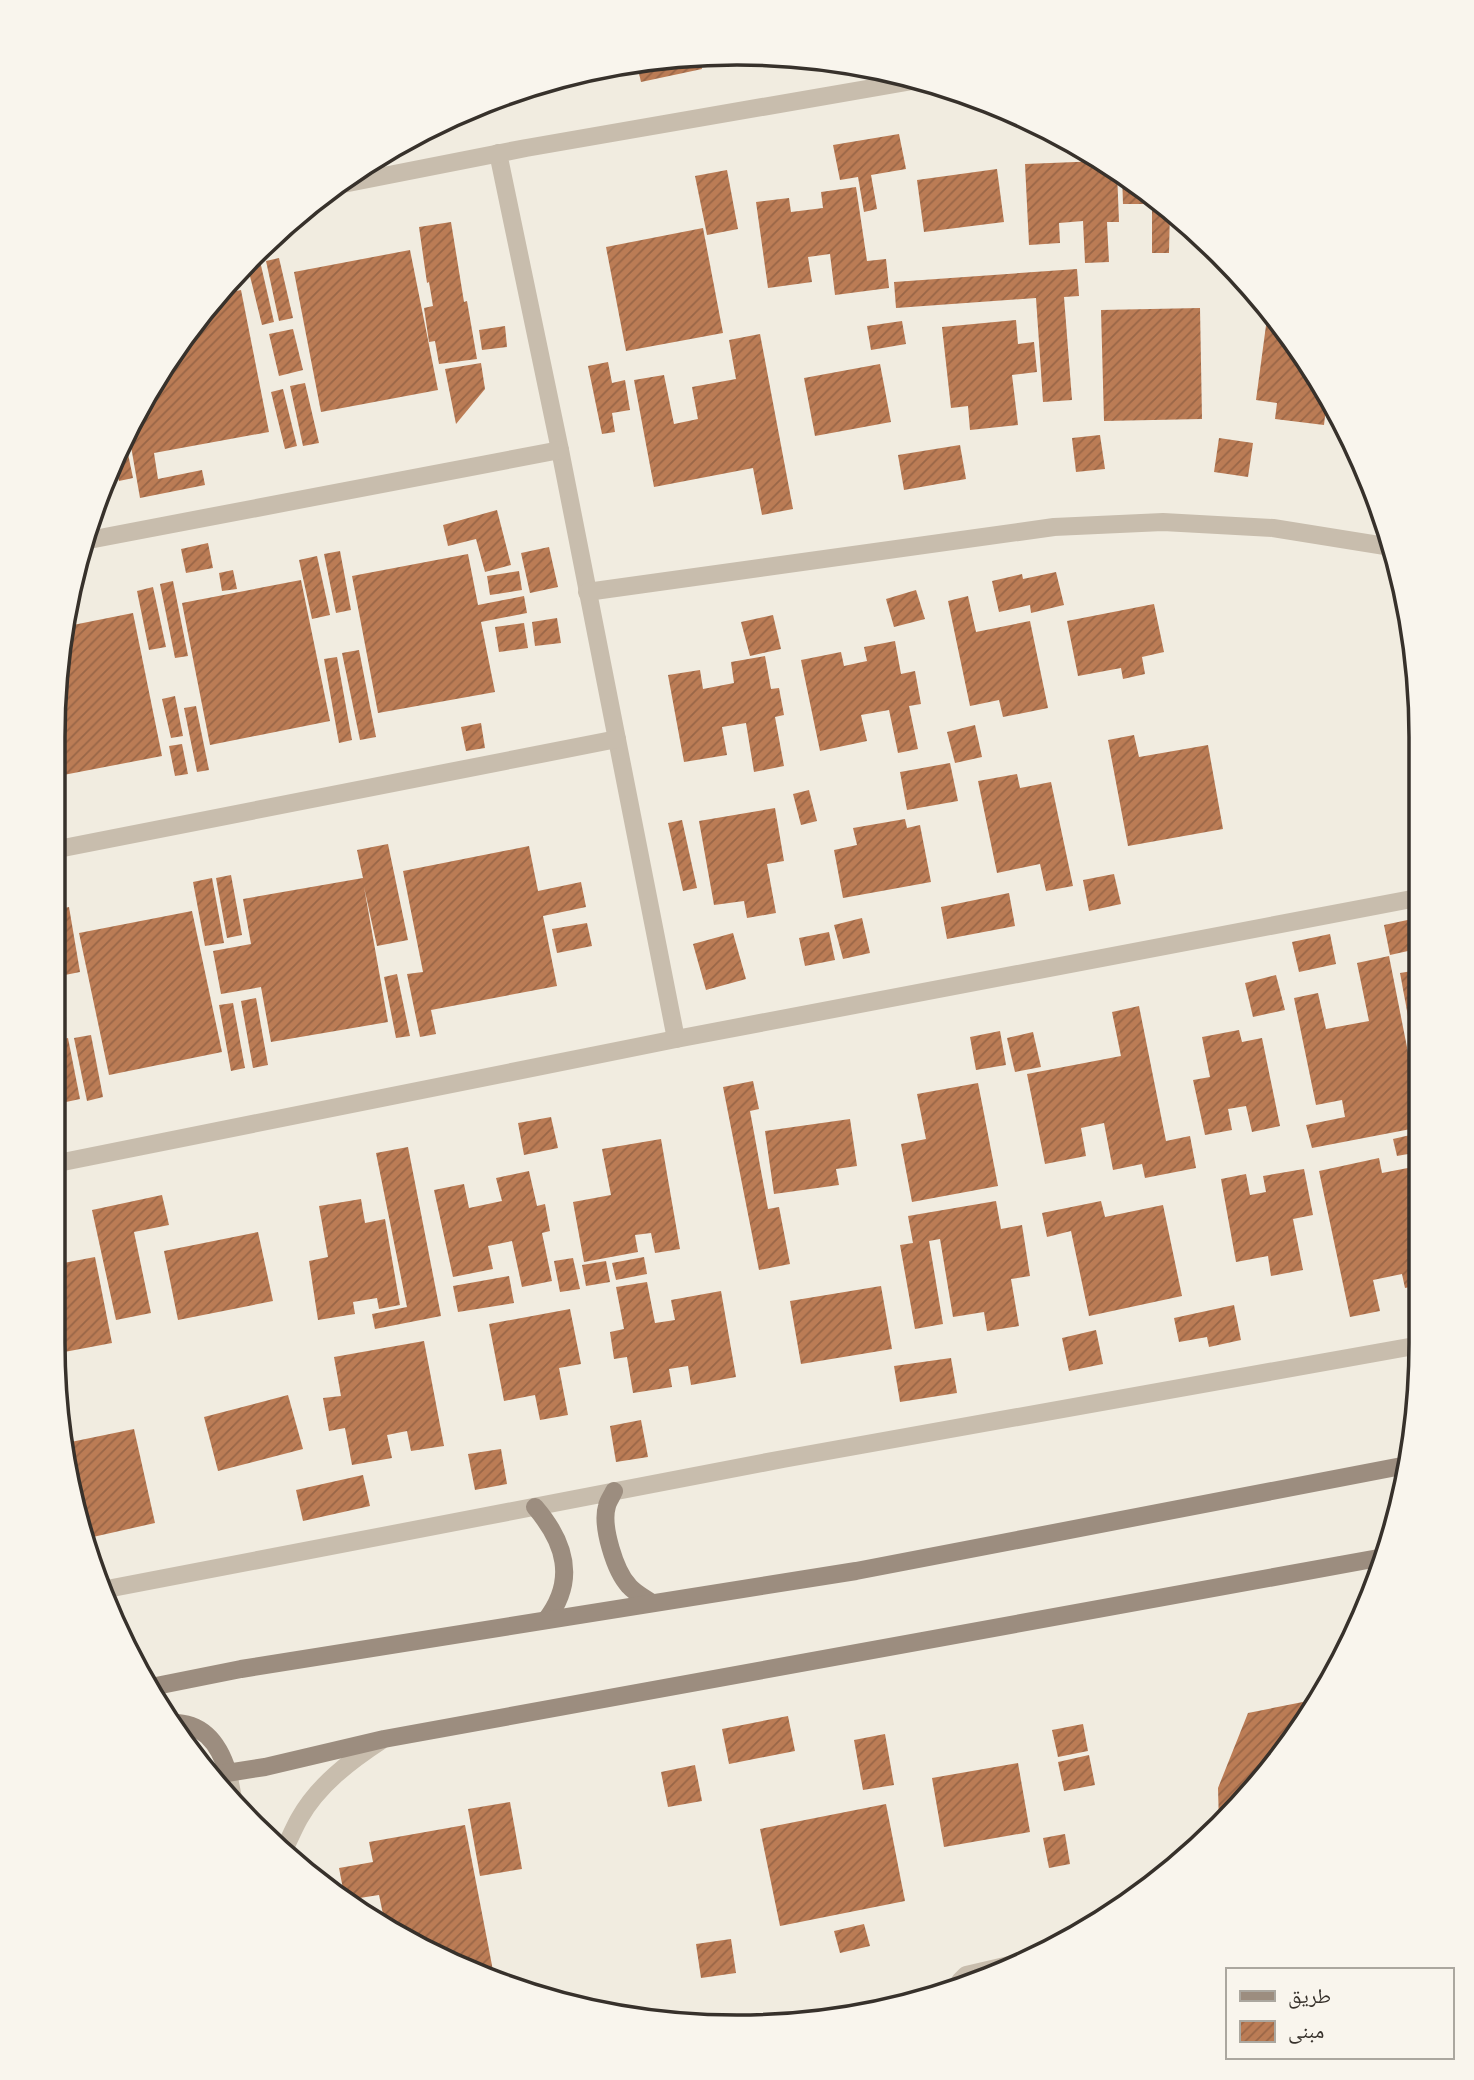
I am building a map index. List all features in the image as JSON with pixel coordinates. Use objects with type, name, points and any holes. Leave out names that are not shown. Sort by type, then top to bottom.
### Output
[{"type":"main road","points":[[159,1685],[241,1669],[856,1571],[1397,1467]]},
{"type":"main road","points":[[614,1491],[606,1507],[607,1529],[619,1573],[630,1588],[652,1603]]},
{"type":"main road","points":[[535,1507],[550,1524],[566,1567],[556,1608],[546,1620]]},
{"type":"main road","points":[[222,1774],[384,1740],[1374,1559]]},
{"type":"main road","points":[[184,1724],[196,1727],[212,1739],[222,1754],[221,1773]]},
{"type":"street","points":[[361,180],[498,153],[894,84]]},
{"type":"street","points":[[498,153],[676,1039]]},
{"type":"street","points":[[95,539],[559,450]]},
{"type":"street","points":[[587,592],[1054,527],[1177,523],[1273,528],[1381,544]]},
{"type":"street","points":[[65,847],[617,739]]},
{"type":"street","points":[[65,1161],[676,1039],[1409,900]]},
{"type":"street","points":[[111,1588],[783,1459],[1409,1347]]},
{"type":"street","points":[[288,1842],[300,1817],[324,1787],[352,1760],[384,1740]]},
{"type":"building","points":[[701,66],[702,69],[641,82],[639,73]]},
{"type":"building","points":[[899,134],[906,169],[871,175],[877,209],[864,212],[858,177],[840,180],[833,145]]},
{"type":"building","points":[[1084,162],[1117,183],[1119,222],[1107,222],[1109,262],[1085,263],[1083,221],[1059,223],[1060,243],[1029,245],[1025,164]]},
{"type":"building","points":[[997,169],[1004,222],[924,232],[917,180]]},
{"type":"building","points":[[727,170],[738,229],[707,235],[695,176]]},
{"type":"building","points":[[856,187],[867,261],[886,259],[889,288],[835,295],[830,254],[808,257],[812,282],[768,288],[756,202],[789,198],[791,212],[823,208],[821,192]]},
{"type":"building","points":[[1122,187],[1146,204],[1123,204]]},
{"type":"building","points":[[1152,209],[1170,223],[1169,253],[1152,253]]},
{"type":"building","points":[[451,222],[464,302],[467,301],[477,359],[439,364],[435,341],[429,342],[424,308],[433,306],[419,227]]},
{"type":"building","points":[[703,228],[723,333],[626,351],[606,247]]},
{"type":"building","points":[[410,250],[438,390],[321,412],[294,272]]},
{"type":"building","points":[[279,258],[293,318],[279,321],[266,261]]},
{"type":"building","points":[[261,264],[274,322],[262,325],[250,275]]},
{"type":"building","points":[[1077,269],[1079,296],[1064,297],[1072,400],[1043,402],[1036,298],[896,308],[894,282]]},
{"type":"building","points":[[241,290],[269,432],[154,453],[158,479],[202,470],[205,485],[140,498],[131,447],[134,440],[178,364],[234,291]]},
{"type":"building","points":[[1200,308],[1202,419],[1104,421],[1101,310]]},
{"type":"building","points":[[1016,320],[1018,344],[1034,342],[1037,372],[1012,375],[1018,425],[970,430],[968,406],[951,408],[942,327]]},
{"type":"building","points":[[902,321],[906,344],[871,350],[867,326]]},
{"type":"building","points":[[1266,323],[1319,401],[1325,413],[1324,425],[1275,419],[1277,403],[1256,400]]},
{"type":"building","points":[[505,326],[507,347],[482,350],[479,330]]},
{"type":"building","points":[[293,329],[303,370],[279,376],[269,334]]},
{"type":"building","points":[[760,334],[793,509],[762,515],[753,468],[654,487],[634,380],[664,375],[674,424],[698,419],[692,387],[736,379],[729,340]]},
{"type":"building","points":[[608,362],[612,383],[625,380],[630,410],[612,413],[615,432],[602,434],[588,366]]},
{"type":"building","points":[[481,363],[485,389],[456,424],[445,369]]},
{"type":"building","points":[[880,364],[891,422],[815,436],[804,378]]},
{"type":"building","points":[[305,383],[319,443],[303,446],[290,386]]},
{"type":"building","points":[[283,389],[297,446],[285,449],[271,392]]},
{"type":"building","points":[[1100,435],[1105,469],[1076,472],[1072,438]]},
{"type":"building","points":[[1219,438],[1253,443],[1248,477],[1214,472]]},
{"type":"building","points":[[960,445],[966,479],[904,490],[898,455]]},
{"type":"building","points":[[128,453],[133,478],[119,481],[118,476]]},
{"type":"building","points":[[497,510],[511,565],[485,572],[476,539],[448,546],[443,525]]},
{"type":"building","points":[[208,543],[213,568],[186,573],[181,549]]},
{"type":"building","points":[[549,547],[558,587],[530,593],[521,553]]},
{"type":"building","points":[[340,551],[351,610],[336,613],[324,554]]},
{"type":"building","points":[[468,554],[478,605],[524,596],[527,613],[481,622],[495,692],[378,713],[352,576]]},
{"type":"building","points":[[317,556],[330,615],[312,619],[299,560]]},
{"type":"building","points":[[233,570],[237,589],[222,591],[219,573]]},
{"type":"building","points":[[519,571],[522,590],[490,595],[487,576]]},
{"type":"building","points":[[1056,572],[1064,605],[1031,613],[1030,605],[999,612],[992,581],[1022,574],[1023,579]]},
{"type":"building","points":[[301,580],[330,721],[210,745],[182,603]]},
{"type":"building","points":[[173,581],[188,656],[175,658],[160,584]]},
{"type":"building","points":[[153,587],[166,647],[149,650],[137,591]]},
{"type":"building","points":[[916,590],[925,619],[894,627],[886,599]]},
{"type":"building","points":[[968,596],[976,632],[1030,621],[1048,708],[1003,717],[999,700],[970,706],[948,601]]},
{"type":"building","points":[[1154,604],[1164,652],[1142,657],[1145,674],[1123,679],[1121,668],[1078,676],[1067,621]]},
{"type":"building","points":[[133,613],[162,756],[65,775],[66,693],[75,625]]},
{"type":"building","points":[[773,615],[781,649],[750,656],[741,622]]},
{"type":"building","points":[[557,618],[561,643],[535,646],[532,622]]},
{"type":"building","points":[[524,623],[528,648],[499,652],[495,627]]},
{"type":"building","points":[[895,641],[901,674],[915,671],[921,704],[909,706],[918,749],[898,753],[889,710],[861,715],[867,741],[820,751],[801,660],[841,652],[844,666],[867,661],[864,647]]},
{"type":"building","points":[[359,650],[376,737],[360,740],[342,653]]},
{"type":"building","points":[[765,656],[771,689],[779,688],[784,715],[775,717],[784,766],[754,772],[746,723],[722,727],[727,755],[684,762],[668,675],[700,670],[703,689],[734,683],[731,662]]},
{"type":"building","points":[[337,657],[352,740],[339,743],[324,659]]},
{"type":"building","points":[[175,696],[183,736],[171,738],[162,699]]},
{"type":"building","points":[[196,706],[209,770],[197,772],[184,708]]},
{"type":"building","points":[[481,723],[485,748],[466,751],[461,727]]},
{"type":"building","points":[[975,725],[982,757],[955,763],[947,732]]},
{"type":"building","points":[[1134,735],[1139,757],[1208,745],[1223,829],[1128,846],[1108,740]]},
{"type":"building","points":[[182,744],[188,774],[175,776],[169,746]]},
{"type":"building","points":[[950,763],[958,801],[907,810],[900,772]]},
{"type":"building","points":[[1017,774],[1020,788],[1051,782],[1073,886],[1046,891],[1040,864],[997,873],[978,781]]},
{"type":"building","points":[[809,790],[817,821],[801,825],[793,794]]},
{"type":"building","points":[[775,808],[784,861],[767,864],[776,913],[747,918],[744,901],[714,905],[699,821]]},
{"type":"building","points":[[905,819],[907,828],[920,825],[931,882],[843,898],[834,850],[857,845],[853,828]]},
{"type":"building","points":[[682,820],[697,888],[683,891],[668,823]]},
{"type":"building","points":[[388,844],[408,940],[377,946],[364,887],[388,1022],[271,1042],[261,987],[221,994],[213,951],[251,944],[243,899],[363,878],[357,850]]},
{"type":"building","points":[[529,846],[538,891],[581,882],[586,907],[543,916],[557,986],[431,1010],[436,1034],[420,1037],[407,974],[423,972],[403,871]]},
{"type":"building","points":[[1114,874],[1121,904],[1089,911],[1083,880]]},
{"type":"building","points":[[231,875],[242,935],[227,938],[216,878]]},
{"type":"building","points":[[212,878],[224,943],[205,946],[193,882]]},
{"type":"building","points":[[1009,893],[1015,926],[947,939],[941,907]]},
{"type":"building","points":[[69,907],[80,972],[65,975],[65,908]]},
{"type":"building","points":[[192,911],[222,1052],[109,1075],[79,933]]},
{"type":"building","points":[[862,918],[870,953],[843,959],[834,925]]},
{"type":"building","points":[[1409,920],[1409,951],[1390,955],[1384,925]]},
{"type":"building","points":[[587,923],[592,946],[557,953],[552,929]]},
{"type":"building","points":[[829,932],[835,960],[805,966],[799,938]]},
{"type":"building","points":[[733,933],[746,979],[706,990],[693,944]]},
{"type":"building","points":[[1330,934],[1336,964],[1299,972],[1292,942]]},
{"type":"building","points":[[1389,956],[1409,1057],[1409,1129],[1312,1148],[1306,1125],[1345,1117],[1342,1100],[1316,1105],[1294,998],[1318,993],[1326,1029],[1369,1021],[1357,963]]},
{"type":"building","points":[[1409,972],[1409,1022],[1400,973]]},
{"type":"building","points":[[397,974],[410,1036],[396,1038],[384,977]]},
{"type":"building","points":[[1276,975],[1285,1010],[1253,1017],[1245,983]]},
{"type":"building","points":[[256,998],[268,1065],[253,1068],[241,1001]]},
{"type":"building","points":[[233,1003],[245,1068],[231,1071],[219,1005]]},
{"type":"building","points":[[1139,1006],[1166,1141],[1190,1136],[1196,1168],[1145,1178],[1142,1164],[1113,1170],[1104,1123],[1081,1128],[1086,1156],[1045,1164],[1027,1074],[1121,1056],[1112,1012]]},
{"type":"building","points":[[1239,1030],[1242,1042],[1262,1038],[1280,1126],[1252,1132],[1246,1106],[1228,1109],[1232,1130],[1205,1135],[1193,1080],[1210,1077],[1202,1037]]},
{"type":"building","points":[[1000,1031],[1006,1065],[976,1070],[970,1037]]},
{"type":"building","points":[[1033,1032],[1041,1067],[1015,1072],[1007,1038]]},
{"type":"building","points":[[91,1035],[103,1097],[87,1101],[74,1038]]},
{"type":"building","points":[[68,1038],[80,1099],[66,1102],[65,1097],[65,1039]]},
{"type":"building","points":[[753,1081],[759,1109],[750,1111],[768,1209],[779,1207],[790,1264],[759,1270],[723,1087]]},
{"type":"building","points":[[978,1083],[998,1186],[912,1202],[901,1144],[926,1139],[917,1094]]},
{"type":"building","points":[[551,1117],[558,1148],[524,1155],[518,1123]]},
{"type":"building","points":[[850,1119],[857,1166],[836,1169],[839,1185],[774,1194],[765,1131]]},
{"type":"building","points":[[1409,1135],[1409,1154],[1397,1156],[1393,1139]]},
{"type":"building","points":[[661,1139],[680,1249],[655,1253],[651,1233],[635,1235],[638,1252],[584,1262],[573,1202],[611,1195],[602,1149]]},
{"type":"building","points":[[408,1147],[441,1316],[375,1329],[372,1314],[407,1307],[376,1153]]},
{"type":"building","points":[[1379,1158],[1382,1173],[1409,1168],[1409,1287],[1405,1288],[1402,1274],[1373,1280],[1380,1311],[1350,1317],[1319,1171]]},
{"type":"building","points":[[1304,1169],[1313,1215],[1293,1219],[1303,1270],[1271,1276],[1268,1256],[1236,1262],[1221,1179],[1246,1174],[1250,1195],[1266,1192],[1263,1176]]},
{"type":"building","points":[[529,1171],[537,1206],[545,1204],[550,1231],[542,1233],[552,1281],[522,1287],[512,1241],[488,1246],[493,1269],[453,1277],[434,1190],[464,1184],[469,1208],[502,1201],[496,1178]]},
{"type":"building","points":[[162,1195],[169,1225],[134,1232],[151,1313],[116,1320],[92,1210]]},
{"type":"building","points":[[361,1199],[365,1223],[385,1219],[400,1305],[379,1309],[377,1298],[353,1302],[355,1314],[318,1320],[309,1261],[328,1257],[319,1206]]},
{"type":"building","points":[[996,1201],[1001,1229],[1022,1225],[1030,1276],[1011,1279],[1019,1326],[987,1331],[984,1312],[953,1317],[940,1239],[929,1241],[943,1324],[915,1329],[900,1245],[913,1243],[908,1216]]},
{"type":"building","points":[[1101,1201],[1105,1217],[1163,1205],[1182,1296],[1089,1316],[1071,1231],[1047,1237],[1042,1213]]},
{"type":"building","points":[[258,1232],[273,1301],[178,1320],[164,1251]]},
{"type":"building","points":[[95,1257],[112,1343],[65,1352],[65,1263]]},
{"type":"building","points":[[644,1257],[647,1274],[616,1280],[612,1263]]},
{"type":"building","points":[[573,1258],[580,1289],[560,1292],[554,1261]]},
{"type":"building","points":[[606,1261],[610,1282],[586,1286],[582,1265]]},
{"type":"building","points":[[509,1276],[514,1303],[458,1312],[453,1286]]},
{"type":"building","points":[[647,1282],[655,1323],[675,1320],[671,1300],[721,1291],[736,1377],[691,1385],[688,1366],[669,1369],[672,1387],[633,1393],[627,1357],[614,1359],[610,1332],[624,1329],[616,1287]]},
{"type":"building","points":[[881,1286],[892,1349],[801,1364],[790,1301]]},
{"type":"building","points":[[1234,1305],[1241,1340],[1209,1347],[1207,1337],[1179,1342],[1174,1318]]},
{"type":"building","points":[[570,1309],[581,1364],[559,1368],[568,1415],[540,1420],[535,1395],[504,1401],[489,1324]]},
{"type":"building","points":[[1096,1330],[1103,1364],[1069,1371],[1062,1338]]},
{"type":"building","points":[[424,1341],[444,1446],[411,1451],[407,1431],[387,1435],[392,1458],[352,1465],[345,1428],[329,1431],[323,1398],[341,1396],[334,1357]]},
{"type":"building","points":[[951,1358],[957,1393],[900,1402],[894,1366]]},
{"type":"building","points":[[288,1395],[303,1449],[218,1471],[204,1417]]},
{"type":"building","points":[[641,1420],[648,1457],[616,1462],[610,1426]]},
{"type":"building","points":[[134,1429],[155,1523],[94,1537],[73,1442]]},
{"type":"building","points":[[501,1449],[507,1484],[475,1490],[468,1454]]},
{"type":"building","points":[[363,1475],[370,1506],[303,1521],[296,1490]]},
{"type":"building","points":[[1305,1702],[1270,1752],[1219,1811],[1218,1788],[1248,1713]]},
{"type":"building","points":[[788,1716],[795,1751],[729,1764],[722,1729]]},
{"type":"building","points":[[1083,1724],[1088,1751],[1058,1757],[1052,1730]]},
{"type":"building","points":[[885,1734],[894,1785],[863,1790],[854,1740]]},
{"type":"building","points":[[1089,1755],[1095,1785],[1064,1791],[1058,1762]]},
{"type":"building","points":[[1018,1763],[1030,1832],[944,1847],[932,1778]]},
{"type":"building","points":[[695,1765],[702,1801],[668,1807],[661,1772]]},
{"type":"building","points":[[510,1802],[522,1869],[480,1876],[468,1809]]},
{"type":"building","points":[[886,1804],[905,1901],[780,1926],[760,1829]]},
{"type":"building","points":[[465,1825],[493,1969],[440,1946],[383,1914],[379,1895],[359,1898],[343,1887],[339,1868],[373,1862],[369,1842]]},
{"type":"building","points":[[1065,1834],[1070,1864],[1049,1868],[1043,1838]]},
{"type":"building","points":[[864,1924],[870,1946],[840,1953],[834,1931]]},
{"type":"building","points":[[731,1939],[736,1973],[701,1978],[696,1944]]}]
